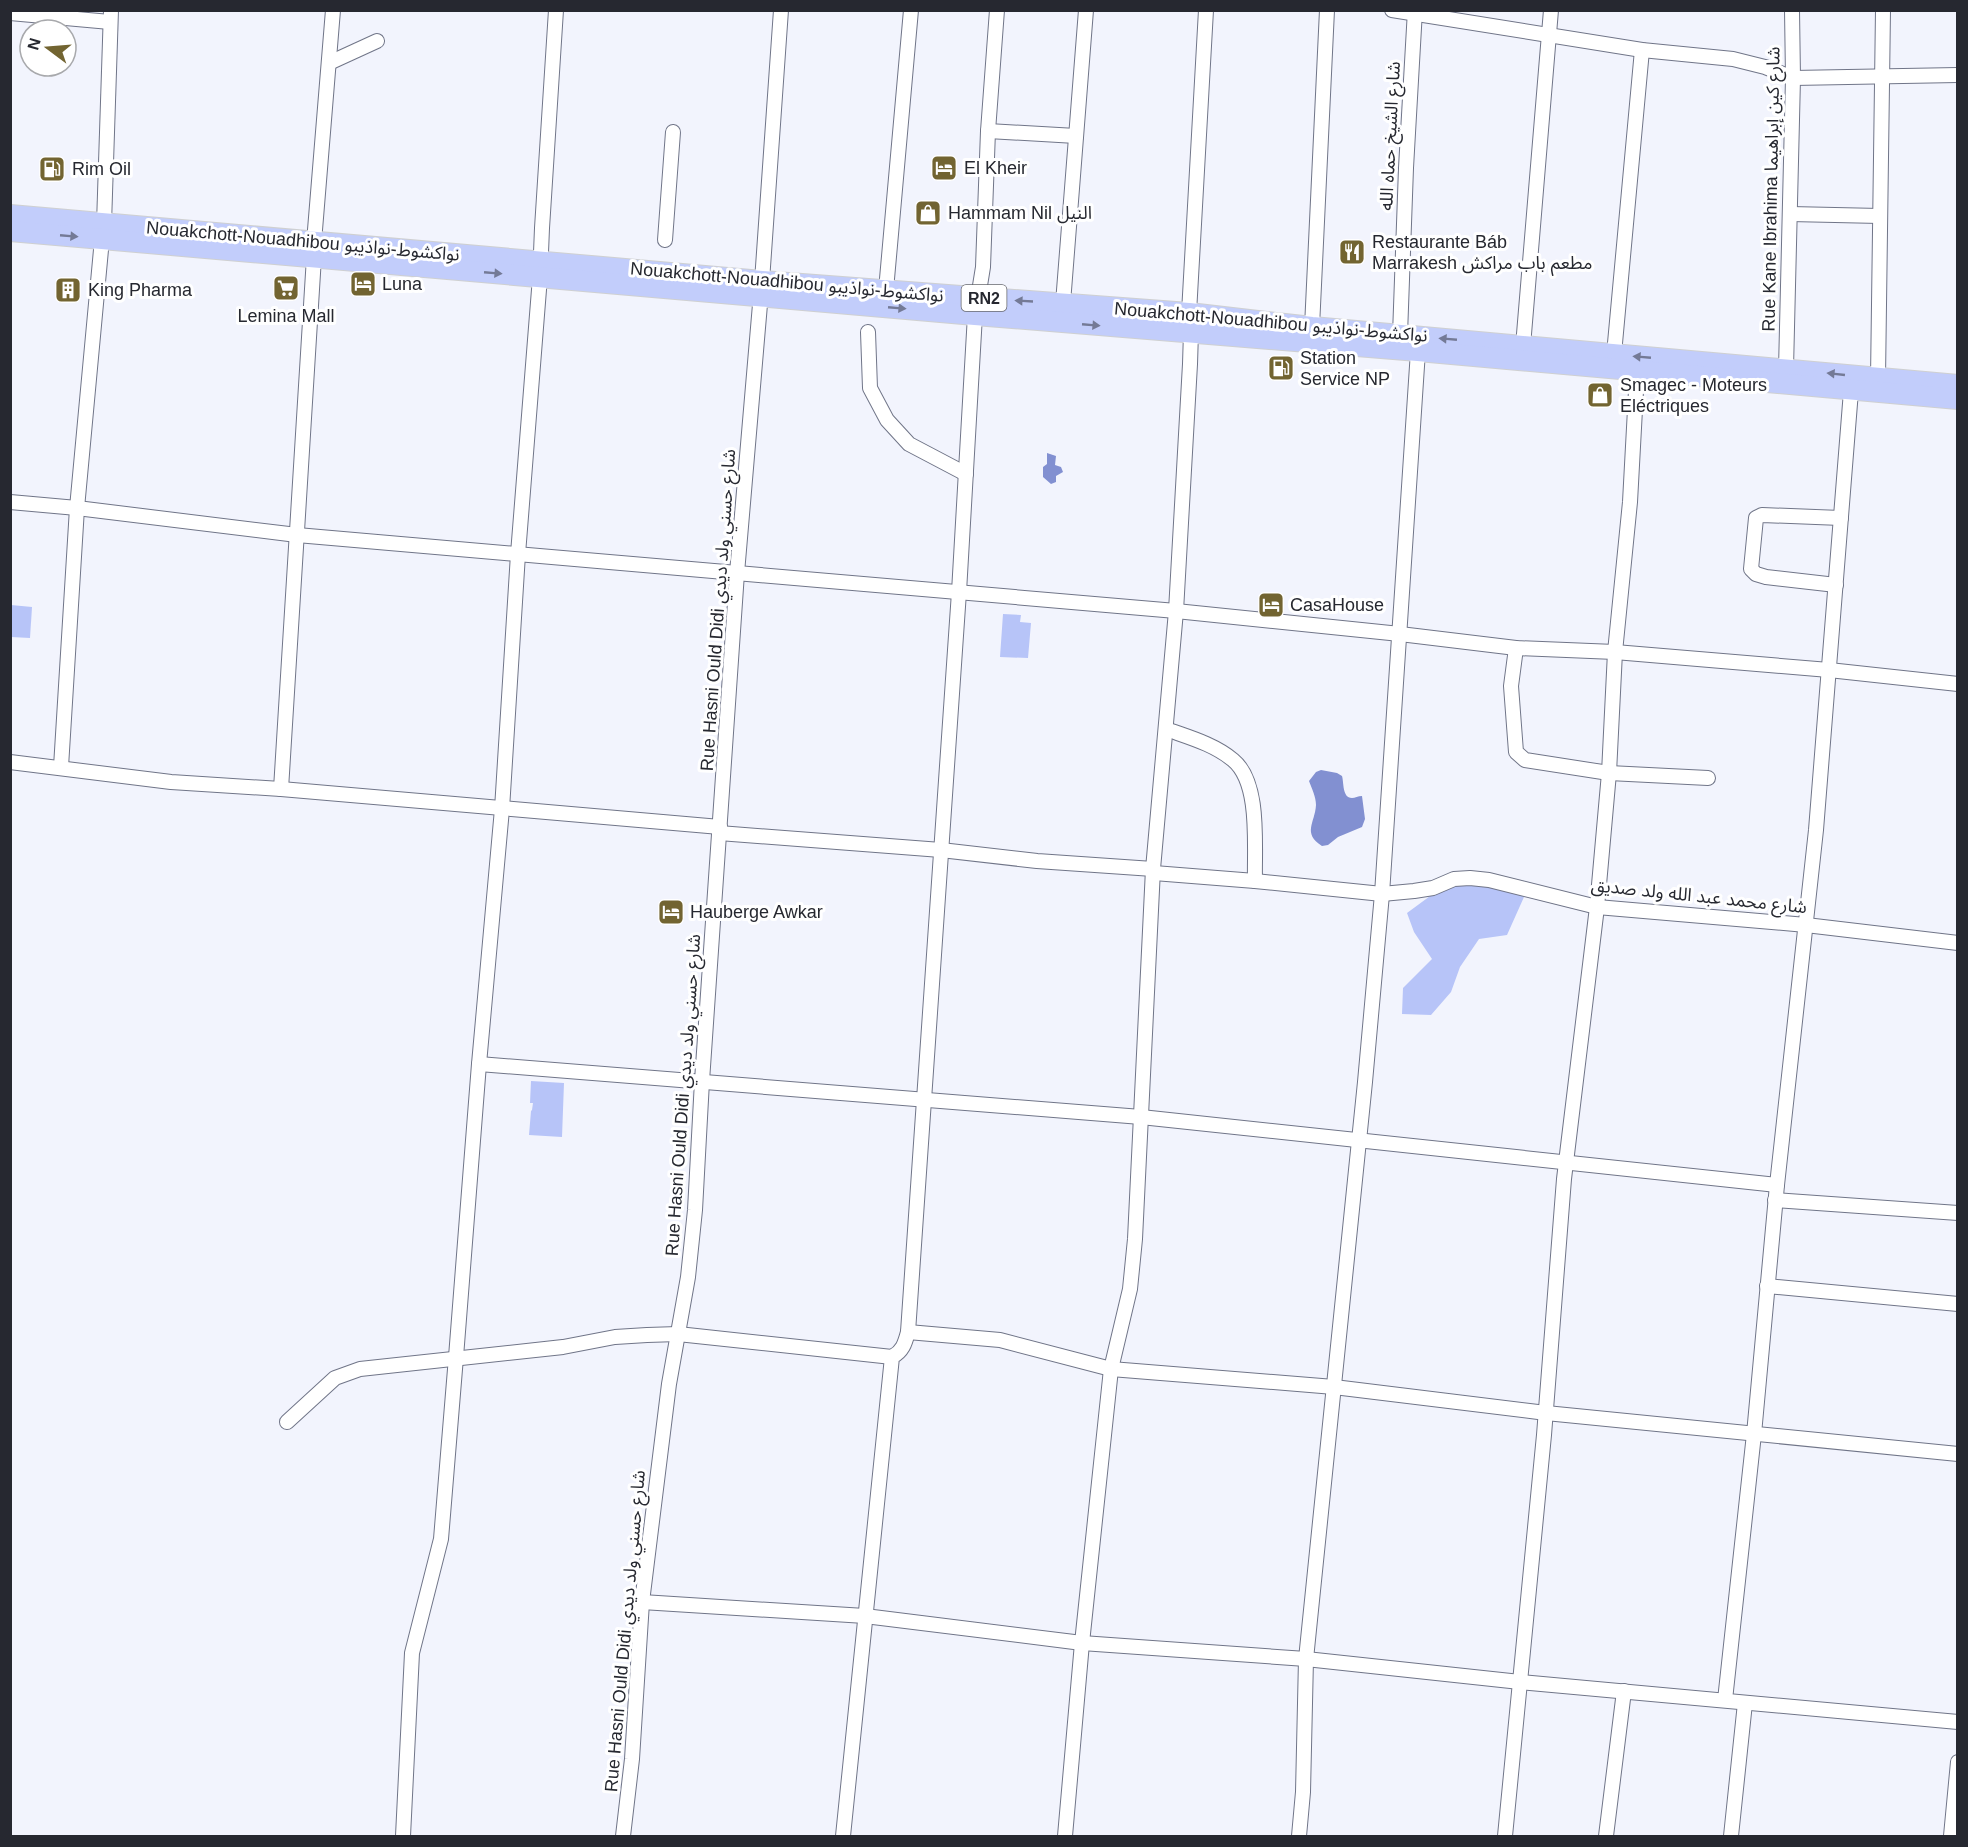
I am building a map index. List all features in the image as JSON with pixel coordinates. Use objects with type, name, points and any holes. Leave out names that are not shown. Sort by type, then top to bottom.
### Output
[{"type":"highway","name":"Nouakchott-Nouadhibou نواكشوط-نواذيبو","points":[[10,215],[103,232]]},
{"type":"highway","name":"Nouakchott-Nouadhibou نواكشوط-نواذيبو","points":[[10,231],[103,232],[977,307],[1190,323],[1312,327],[1958,385]]},
{"type":"highway","name":"Nouakchott-Nouadhibou نواكشوط-نواذيبو","points":[[761,289],[886,290],[977,307],[1063,303],[1190,323],[1418,351],[1958,399]]},
{"type":"street","points":[[281,789],[314,250],[333,10]]},
{"type":"street","points":[[403,1836],[412,1653],[441,1539],[502,809],[556,10]]},
{"type":"street","name":"Rue Hasni Ould Didi شارع حسني ولد ديدي","points":[[623,1836],[632,1759],[642,1602],[669,1384],[688,1277],[695,1210],[737,573],[781,10]]},
{"type":"street","points":[[886,290],[910,10]]},
{"type":"street","points":[[287,1422],[335,1378],[360,1369],[563,1347],[615,1337],[678,1334],[892,1357],[903,1348],[908,1332],[925,1099],[977,307],[983,267],[988,131],[997,10]]},
{"type":"street","points":[[1063,303],[1086,10]]},
{"type":"street","points":[[1065,1836],[1082,1643],[1111,1369],[1130,1289],[1135,1239],[1153,871],[1176,611],[1206,10]]},
{"type":"street","points":[[1312,327],[1327,10]]},
{"type":"street","points":[[1392,10],[1642,50],[1733,59],[1765,67],[1793,78],[1958,75]]},
{"type":"street","points":[[1523,346],[1551,10]]},
{"type":"street","name":"Rue Kane Ibrahima شارع كين إبراهيما","points":[[1786,369],[1793,78],[1792,10]]},
{"type":"street","points":[[1878,378],[1883,10]]},
{"type":"street","name":"شارع الشيخ حماه الله","points":[[1400,335],[1415,12]]},
{"type":"street","points":[[10,13],[111,16],[103,232],[78,508],[61,767]]},
{"type":"street","points":[[329,63],[377,41]]},
{"type":"street","points":[[1614,354],[1642,50]]},
{"type":"street","points":[[988,131],[1076,136]]},
{"type":"street","points":[[665,240],[673,132]]},
{"type":"street","points":[[1790,214],[1880,216]]},
{"type":"street","points":[[868,332],[870,388],[886,420],[909,444],[966,474]]},
{"type":"street","points":[[1299,1836],[1303,1792],[1306,1659],[1382,894],[1418,351]]},
{"type":"street","points":[[1505,1836],[1546,1413],[1566,1162],[1597,907],[1615,652],[1630,502],[1637,372]]},
{"type":"street","points":[[1725,1700],[1754,1434],[1775,1200],[1816,830],[1851,390]]},
{"type":"street","points":[[10,502],[78,508],[297,535],[1176,611],[1516,648],[1615,652],[1829,670],[1958,684]]},
{"type":"street","points":[[1836,585],[1766,578],[1756,574],[1751,569],[1754,528],[1756,518],[1762,514],[1841,518]]},
{"type":"street","points":[[1516,648],[1511,686],[1516,752],[1525,760],[1608,773],[1708,778]]},
{"type":"street","points":[[1166,729],[1217,749],[1235,761],[1247,777],[1254,813],[1255,881]]},
{"type":"street","name":"شارع محمد عبد الله ولد صديق","points":[[10,762],[171,782],[281,789],[502,809],[1382,894],[1433,888],[1454,879],[1470,878],[1489,880],[1597,907],[1806,925],[1958,943]]},
{"type":"street","points":[[479,1064],[1141,1117],[1777,1185]]},
{"type":"street","points":[[1775,1200],[1958,1213]]},
{"type":"street","points":[[1767,1286],[1958,1304]]},
{"type":"street","points":[[908,1332],[1000,1340],[1111,1369],[1334,1387],[1546,1413],[1958,1454]]},
{"type":"street","points":[[843,1836],[892,1357]]},
{"type":"street","points":[[642,1602],[865,1616],[1082,1643],[1306,1659],[1520,1682],[1958,1722]]},
{"type":"street","points":[[1606,1836],[1624,1691]]},
{"type":"street","points":[[1731,1836],[1744,1702]]},
{"type":"street","points":[[1951,1836],[1958,1762]]},
{"type":"shaded area","points":[[1047,453],[1056,456],[1055,465],[1061,467],[1063,472],[1056,476],[1056,482],[1051,484],[1043,477],[1043,467],[1047,464]]},
{"type":"shaded area","points":[[11,605],[32,607],[30,638],[11,637]]},
{"type":"shaded area","points":[[1003,614],[1021,615],[1020,622],[1031,623],[1028,658],[1000,657]]},
{"type":"shaded area","points":[[1321,770],[1342,776],[1345,793],[1349,797],[1362,796],[1365,819],[1362,827],[1322,846],[1312,837],[1311,832],[1316,805],[1309,781],[1316,772]]},
{"type":"shaded area","points":[[1471,881],[1503,886],[1524,897],[1507,935],[1479,939],[1460,967],[1451,992],[1431,1015],[1402,1014],[1403,988],[1432,959],[1414,932],[1407,913],[1441,888]]},
{"type":"shaded area","points":[[531,1081],[564,1083],[562,1137],[529,1135],[533,1103],[530,1103]]},
{"type":"place","name":"El Kheir","points":[[944,168]]},
{"type":"place","name":"Rim Oil","points":[[52,169]]},
{"type":"place","name":"Hammam Nil النيل","points":[[928,213]]},
{"type":"place","name":"Restaurante Báb Marrakesh مطعم باب مراكش","points":[[1352,252]]},
{"type":"place","name":"Luna","points":[[363,284]]},
{"type":"place","name":"Lemina Mall","points":[[286,288]]},
{"type":"place","name":"King Pharma","points":[[68,290]]},
{"type":"place","name":"Station Service NP","points":[[1281,368]]},
{"type":"place","name":"Smagec - Moteurs Eléctriques","points":[[1600,395]]},
{"type":"place","name":"CasaHouse","points":[[1271,605]]},
{"type":"place","name":"Hauberge Awkar","points":[[671,912]]}]
